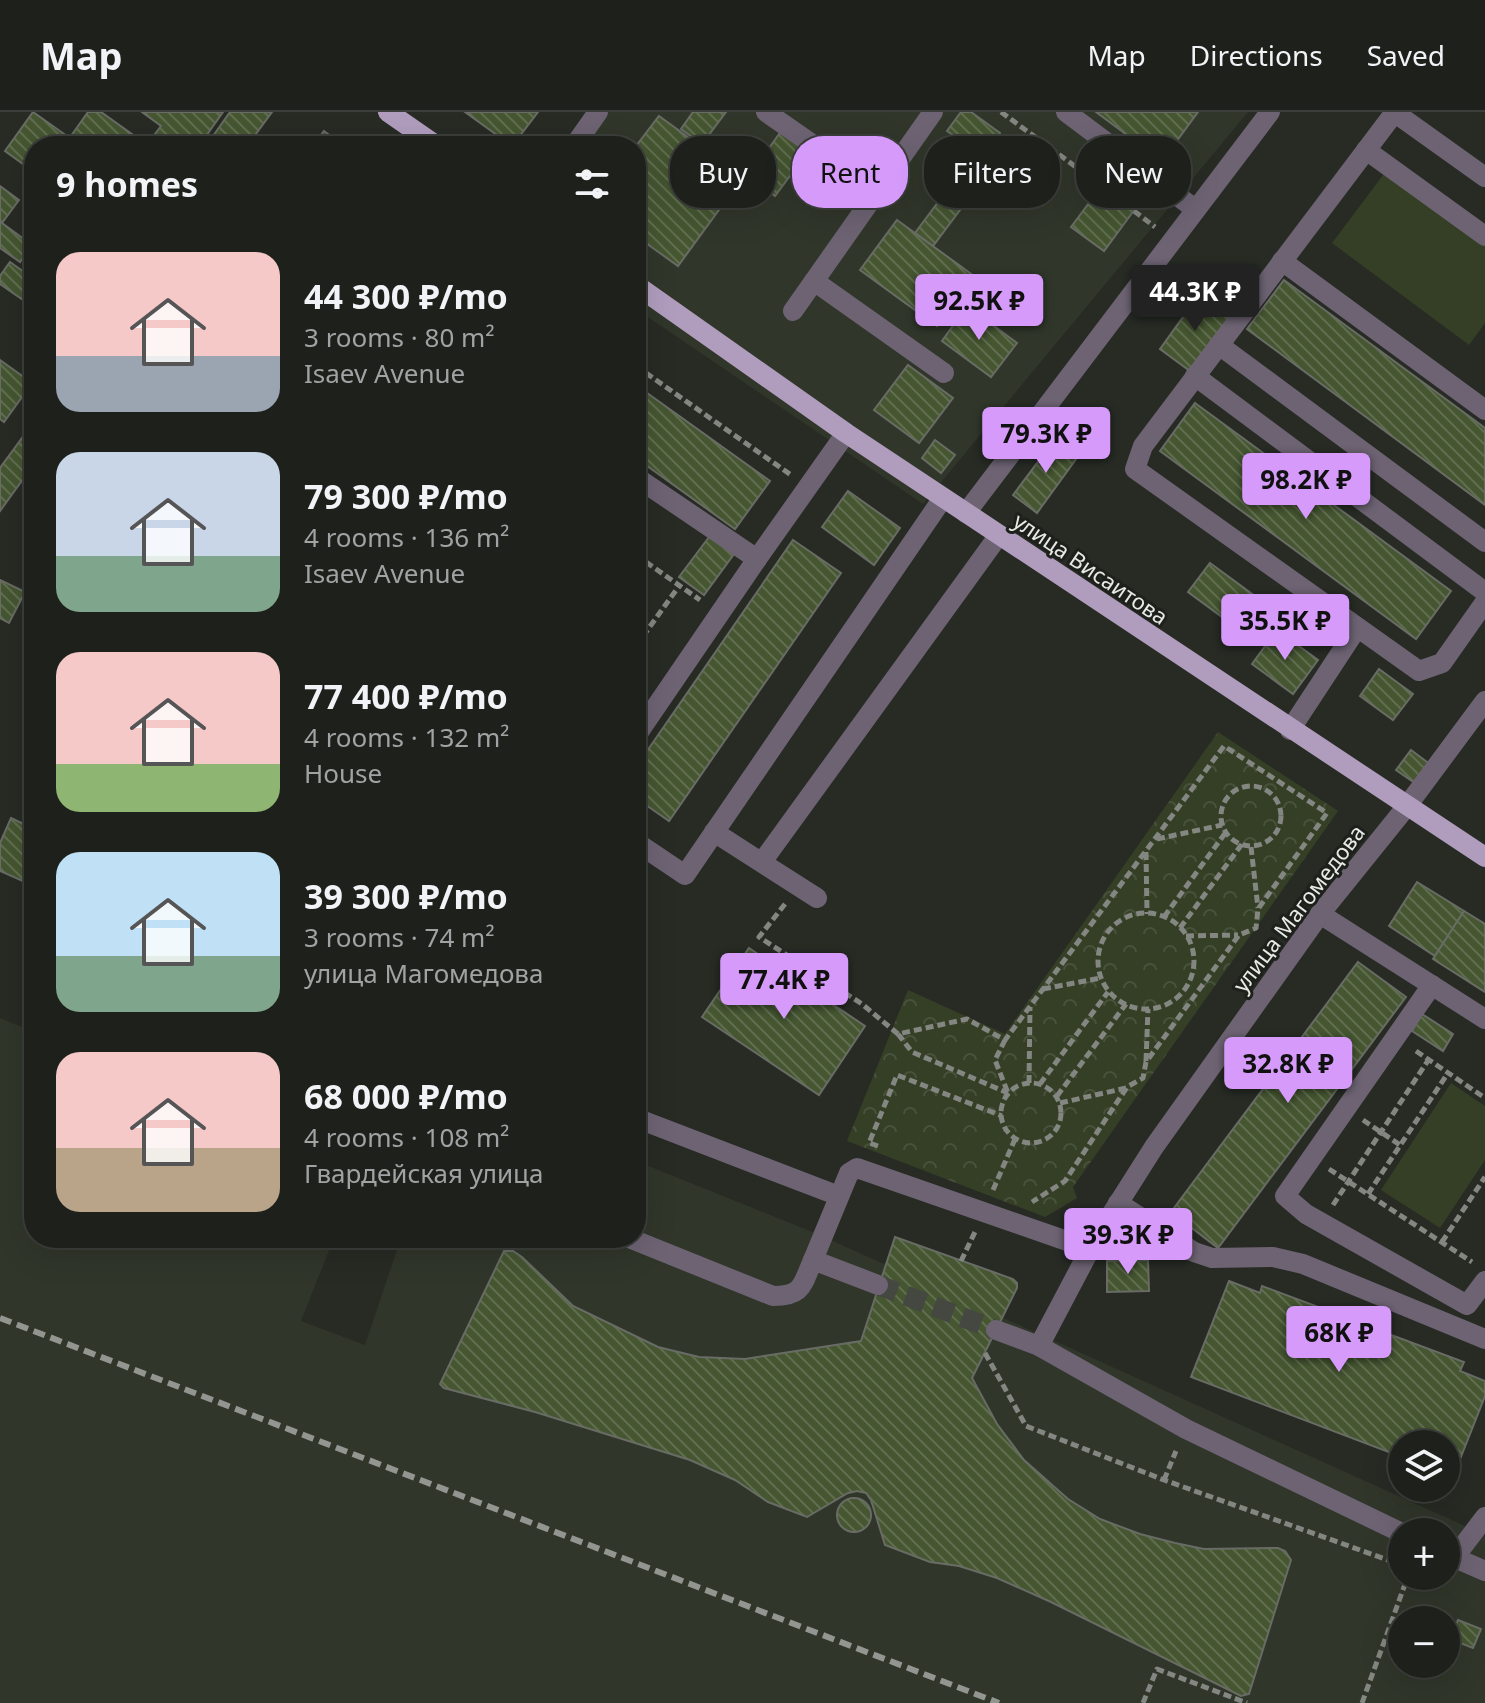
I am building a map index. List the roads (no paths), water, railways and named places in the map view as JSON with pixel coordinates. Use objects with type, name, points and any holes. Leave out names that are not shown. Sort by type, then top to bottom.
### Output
[{"type":"main road","points":[[388,112],[423,136]]},
{"type":"main road","name":"улица Висаитова","points":[[646,292],[846,433],[1485,857]]},
{"type":"street","points":[[581,136],[598,112]]},
{"type":"street","points":[[766,112],[800,136]]},
{"type":"street","points":[[908,147],[933,112]]},
{"type":"street","points":[[1066,112],[1195,209]]},
{"type":"street","points":[[966,513],[1270,112]]},
{"type":"street","points":[[1485,177],[1394,112],[1143,446],[1135,469],[1419,671],[1442,663],[1485,602]]},
{"type":"street","points":[[1366,150],[1485,236]]},
{"type":"street","points":[[793,311],[865,208]]},
{"type":"street","points":[[1282,261],[1485,409]]},
{"type":"street","points":[[814,281],[944,373]]},
{"type":"street","points":[[1219,345],[1485,542]]},
{"type":"street","points":[[1195,376],[1485,592]]},
{"type":"street","points":[[646,721],[846,433]]},
{"type":"street","points":[[646,484],[757,559]]},
{"type":"street","points":[[646,849],[685,875],[943,498]]},
{"type":"street","points":[[762,862],[999,535]]},
{"type":"street","points":[[1290,730],[1357,628]]},
{"type":"street","name":"улица Магомедова","points":[[1039,1346],[1090,1249],[1154,1147],[1320,914],[1407,806],[1485,701]]},
{"type":"street","points":[[714,832],[817,898]]},
{"type":"street","points":[[1320,914],[1485,1019]]},
{"type":"street","points":[[1432,985],[1285,1196],[1322,1223],[1467,1305],[1480,1272]]},
{"type":"street","points":[[646,1122],[839,1196]]},
{"type":"street","points":[[646,1245],[773,1296],[791,1296],[801,1289],[849,1173],[857,1168],[1090,1249]]},
{"type":"street","points":[[1118,1203],[1194,1252],[1212,1258],[1273,1257],[1303,1264],[1485,1339]]},
{"type":"street","points":[[813,1260],[878,1285]]},
{"type":"street","points":[[996,1330],[1039,1346],[1186,1429],[1388,1526]]},
{"type":"street","points":[[1460,1545],[1485,1517]]},
{"type":"street","points":[[1460,1560],[1485,1571]]},
{"type":"tunnel","points":[[878,1285],[996,1330]]},
{"type":"railway","points":[[0,1318],[999,1703]]}]
